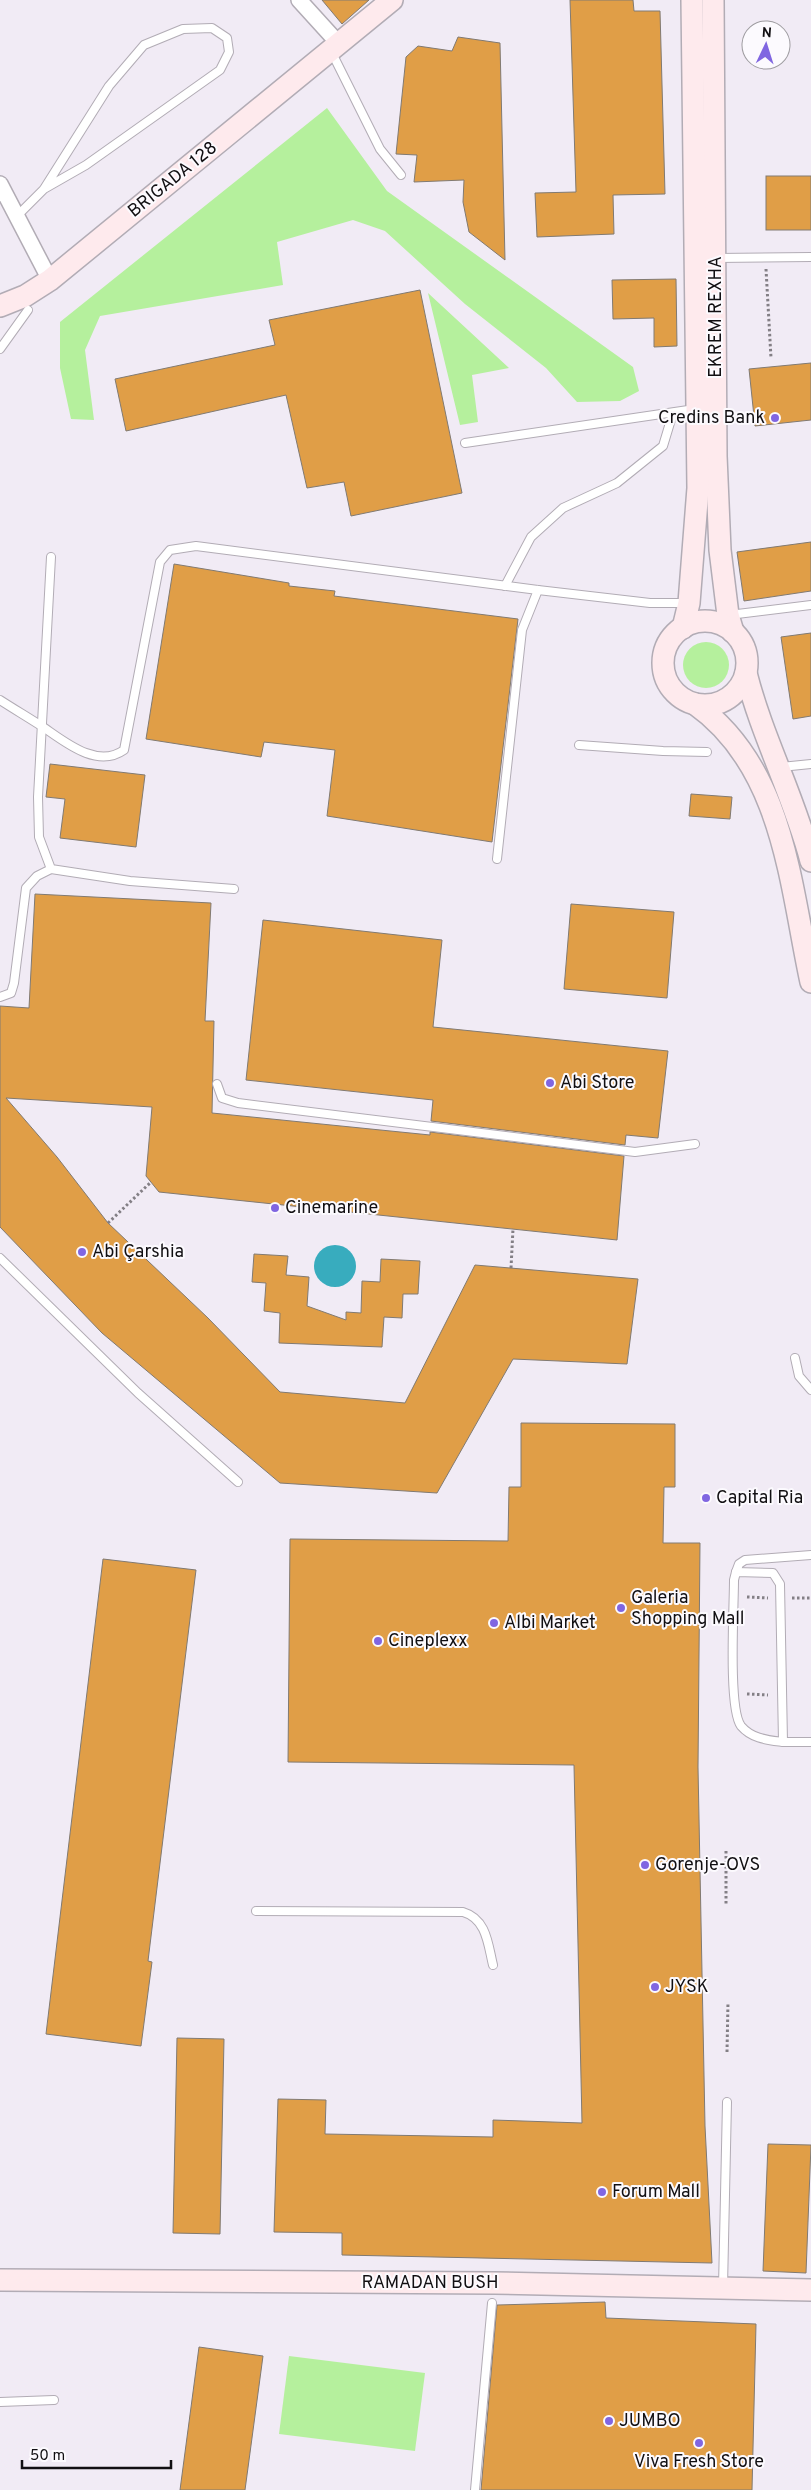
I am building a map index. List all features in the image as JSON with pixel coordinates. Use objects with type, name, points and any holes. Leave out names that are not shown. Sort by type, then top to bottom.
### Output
[{"type":"street","points":[[299,0],[335,47]]},
{"type":"street","name":"BRIGADA 128","points":[[0,306],[25,296],[50,280],[392,0]]},
{"type":"street","name":"EKREM REXHA","points":[[692,0],[697,497],[689,603],[683,628],[672,637],[665,649],[663,663],[665,677],[677,694],[696,704],[718,721],[730,735],[760,783],[773,812],[795,894],[811,982]]},
{"type":"street","name":"EKREM REXHA","points":[[713,0],[716,456],[720,550],[731,624],[745,651],[746,673],[752,696],[796,810],[811,861]]},
{"type":"street","points":[[0,184],[18,215],[50,280]]},
{"type":"street","points":[[683,628],[696,622],[709,621],[722,625],[731,624]]},
{"type":"street","points":[[696,704],[708,705],[727,698],[741,685],[746,673]]},
{"type":"street","name":"RAMADAN BUSH","points":[[0,2280],[723,2287],[811,2290]]},
{"type":"lane","points":[[18,215],[44,189],[109,86],[144,45],[183,29],[212,28],[227,38],[229,52],[220,70],[86,165],[44,189]]},
{"type":"lane","points":[[335,47],[380,149],[401,175]]},
{"type":"lane","points":[[716,258],[765,259],[811,257]]},
{"type":"lane","points":[[0,348],[28,310]]},
{"type":"lane","points":[[465,443],[697,409]]},
{"type":"lane","points":[[505,586],[531,537],[563,508],[617,483],[664,446],[673,413]]},
{"type":"lane","points":[[0,700],[76,750],[100,756],[111,756],[124,750],[160,562],[170,550],[196,546],[650,603],[689,603]]},
{"type":"lane","points":[[51,557],[38,798],[39,837],[51,869]]},
{"type":"lane","points":[[497,859],[522,630],[538,590]]},
{"type":"lane","points":[[731,624],[811,605]]},
{"type":"lane","points":[[579,745],[707,752]]},
{"type":"lane","points":[[779,767],[811,764]]},
{"type":"lane","points":[[0,997],[10,993],[14,983],[26,888],[37,876],[51,869],[130,881],[234,889]]},
{"type":"lane","points":[[218,1084],[222,1098],[238,1104],[635,1152],[695,1144]]},
{"type":"lane","points":[[0,1258],[138,1394],[238,1482]]},
{"type":"lane","points":[[795,1358],[800,1376],[811,1390]]},
{"type":"lane","points":[[811,1555],[745,1560],[739,1564],[734,1580],[734,1694],[740,1725],[752,1736],[783,1742],[811,1742]]},
{"type":"lane","points":[[736,1572],[773,1573],[778,1578],[780,1584],[783,1742]]},
{"type":"lane","points":[[256,1911],[463,1912],[474,1916],[482,1926],[493,1965]]},
{"type":"lane","points":[[723,2287],[728,2102]]},
{"type":"lane","points":[[475,2490],[492,2303]]},
{"type":"lane","points":[[0,2402],[54,2400]]},
{"type":"path","points":[[765,259],[772,358]]},
{"type":"path","points":[[108,1223],[151,1182]]},
{"type":"path","points":[[511,1268],[514,1229]]},
{"type":"path","points":[[734,1694],[782,1695]]},
{"type":"path","points":[[726,1851],[726,1904]]},
{"type":"path","points":[[727,2052],[728,2002]]},
{"type":"green space","points":[[327,108],[387,191],[633,367],[639,391],[620,401],[577,402],[546,368],[465,304],[385,231],[353,220],[277,242],[283,285],[100,316],[85,350],[94,420],[71,419],[60,368],[60,322]]},
{"type":"green space","points":[[428,293],[509,368],[472,375],[478,422],[460,425]]},
{"type":"green space","points":[[701,642],[711,642],[723,648],[728,656],[728,674],[723,682],[715,687],[701,688],[693,685],[686,678],[683,670],[683,660],[686,652],[693,645]]},
{"type":"green space","points":[[289,2356],[425,2373],[415,2451],[279,2434]]},
{"type":"water","points":[[339,1245],[347,1248],[353,1254],[356,1266],[353,1278],[347,1284],[331,1287],[323,1284],[317,1278],[314,1262],[317,1254],[323,1248]]},
{"type":"building","points":[[322,0],[369,0],[342,24]]},
{"type":"building","points":[[570,0],[633,0],[634,11],[660,11],[665,194],[613,195],[614,234],[537,237],[535,193],[576,192]]},
{"type":"building","points":[[458,37],[500,43],[505,260],[469,232],[463,202],[464,180],[414,182],[417,155],[396,154],[406,57],[418,46],[452,51]]},
{"type":"building","points":[[766,176],[811,176],[811,230],[766,230]]},
{"type":"building","points":[[676,279],[677,346],[654,347],[654,318],[613,319],[612,280]]},
{"type":"building","points":[[420,290],[462,493],[351,516],[344,482],[307,488],[286,395],[126,431],[115,379],[275,345],[269,320]]},
{"type":"building","points":[[811,363],[811,420],[755,426],[749,369]]},
{"type":"building","points":[[811,542],[811,591],[744,601],[737,552]]},
{"type":"building","points":[[174,564],[289,583],[289,586],[335,591],[334,596],[518,619],[492,842],[327,816],[335,750],[264,742],[261,757],[146,739]]},
{"type":"building","points":[[811,633],[811,716],[793,719],[781,637]]},
{"type":"building","points":[[50,764],[145,775],[136,847],[60,838],[65,799],[46,797]]},
{"type":"building","points":[[691,794],[732,797],[730,819],[689,816]]},
{"type":"building","name":"Abi Çarshia","points":[[35,894],[211,903],[205,1021],[214,1021],[212,1113],[430,1135],[430,1132],[624,1156],[617,1240],[159,1192],[146,1176],[152,1107],[6,1098],[57,1157],[108,1223],[208,1318],[280,1392],[405,1403],[475,1265],[638,1279],[627,1364],[513,1359],[437,1493],[280,1483],[102,1333],[0,1227],[0,1006],[29,1008]]},
{"type":"building","points":[[571,904],[674,912],[667,998],[564,989]]},
{"type":"building","points":[[263,920],[442,940],[433,1027],[668,1051],[658,1138],[626,1135],[625,1145],[431,1121],[433,1100],[246,1080]]},
{"type":"building","points":[[254,1254],[288,1256],[286,1275],[309,1277],[307,1306],[346,1320],[346,1312],[361,1313],[362,1281],[380,1282],[381,1259],[420,1261],[418,1294],[403,1294],[402,1318],[384,1317],[382,1347],[279,1343],[280,1313],[264,1311],[266,1283],[252,1282]]},
{"type":"building","points":[[521,1423],[675,1424],[675,1487],[664,1487],[663,1543],[700,1543],[698,1767],[705,2126],[712,2263],[342,2255],[342,2233],[274,2232],[278,2099],[326,2100],[325,2134],[493,2137],[493,2120],[582,2123],[574,1765],[288,1762],[290,1539],[508,1541],[509,1487],[521,1487]]},
{"type":"building","points":[[103,1559],[196,1570],[148,1961],[152,1962],[141,2046],[46,2034]]},
{"type":"building","points":[[177,2038],[224,2039],[220,2234],[173,2233]]},
{"type":"building","points":[[768,2144],[811,2145],[806,2273],[763,2271]]},
{"type":"building","points":[[605,2302],[606,2318],[756,2324],[752,2490],[481,2490],[497,2305]]},
{"type":"building","points":[[199,2347],[263,2356],[245,2490],[180,2490]]},
{"type":"place","name":"Credins Bank","points":[[775,418]]},
{"type":"place","name":"Abi Store","points":[[550,1083]]},
{"type":"place","name":"Cinemarine","points":[[275,1208]]},
{"type":"place","name":"Abi Çarshia","points":[[82,1252]]},
{"type":"place","name":"Capital Ria","points":[[706,1498]]},
{"type":"place","name":"Galeria Shopping Mall","points":[[621,1608]]},
{"type":"place","name":"Albi Market","points":[[494,1623]]},
{"type":"place","name":"Cineplexx","points":[[378,1641]]},
{"type":"place","name":"Gorenje-OVS","points":[[645,1865]]},
{"type":"place","name":"JYSK","points":[[655,1987]]},
{"type":"place","name":"Forum Mall","points":[[602,2192]]},
{"type":"place","name":"JUMBO","points":[[609,2421]]},
{"type":"place","name":"Viva Fresh Store","points":[[699,2443]]}]
